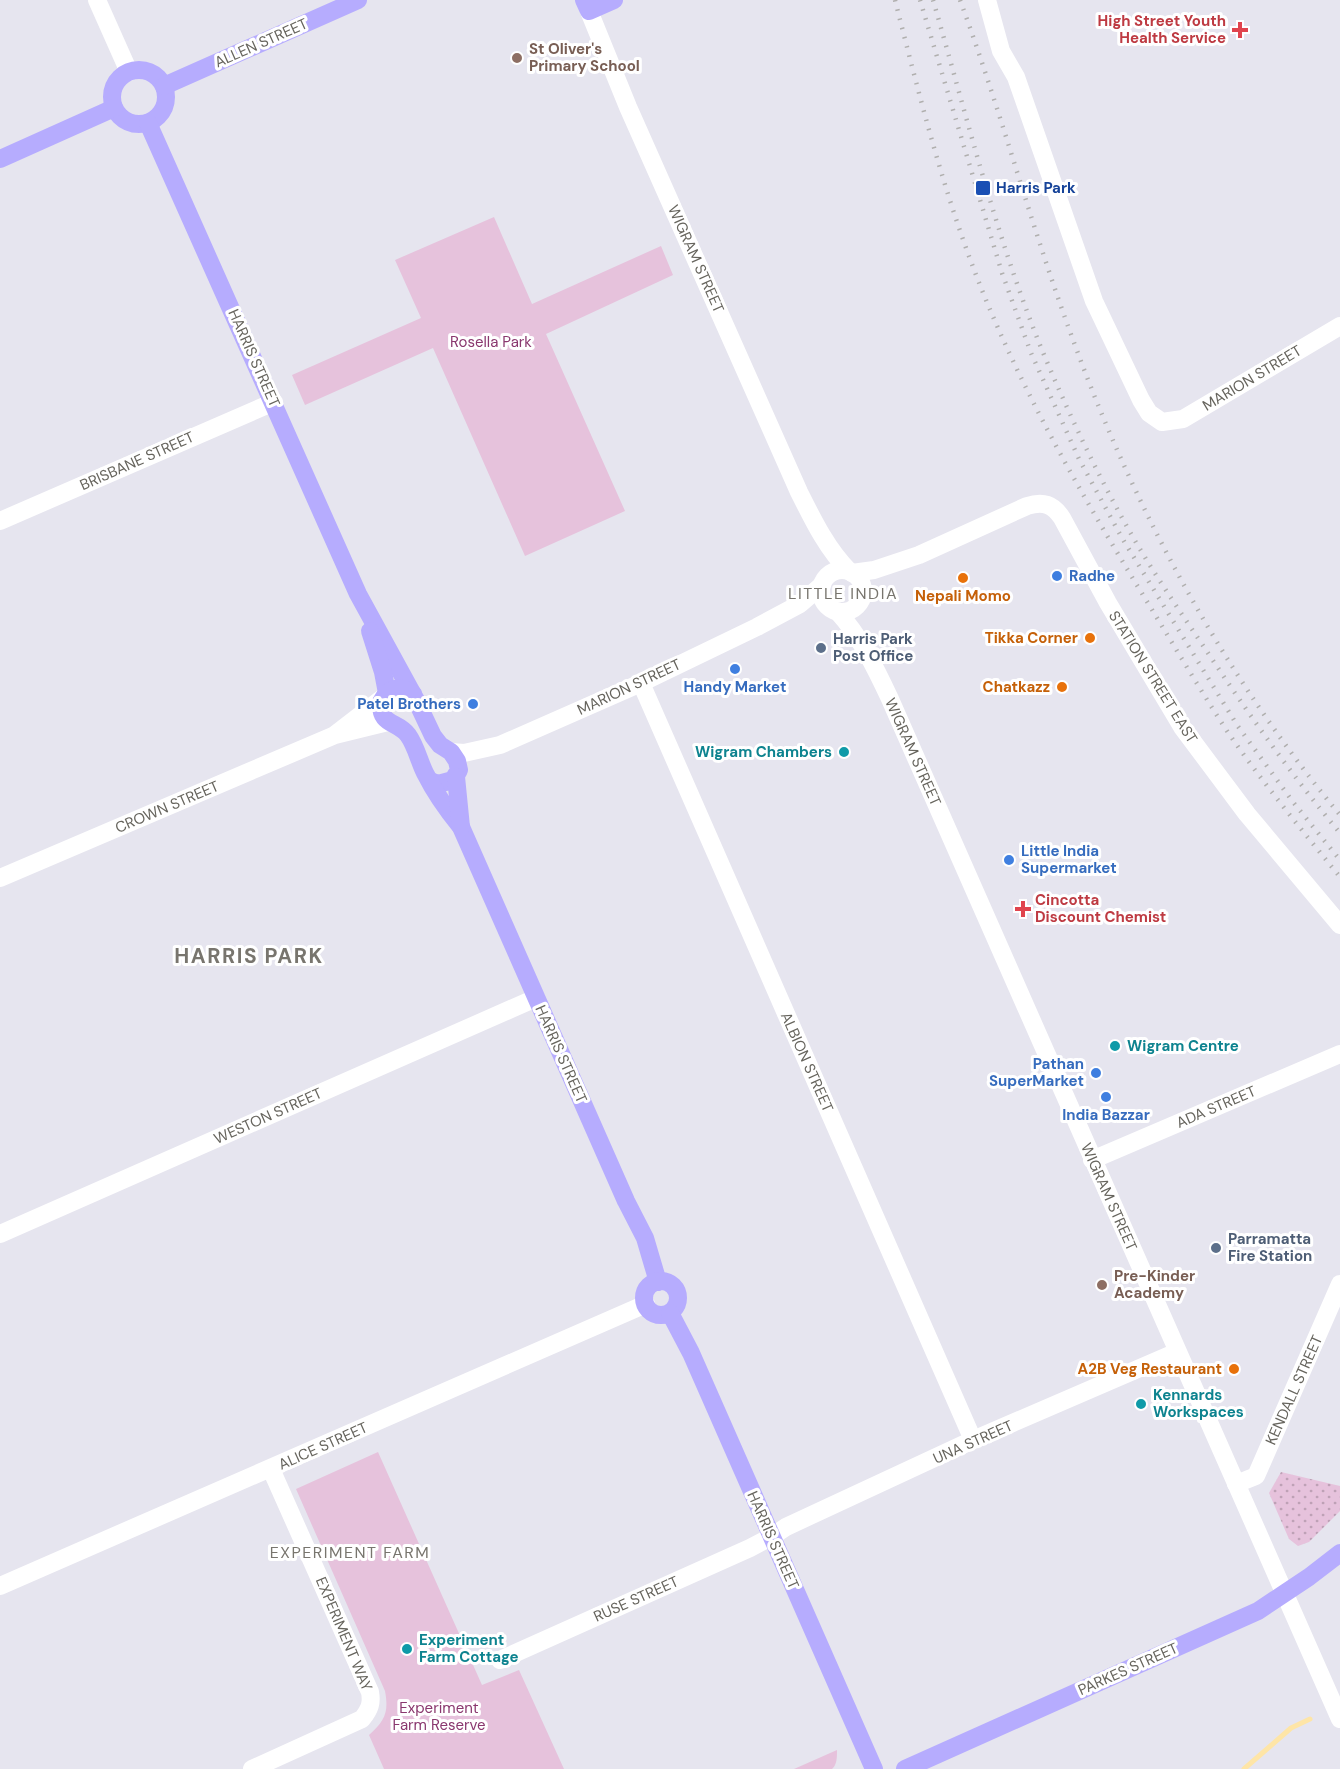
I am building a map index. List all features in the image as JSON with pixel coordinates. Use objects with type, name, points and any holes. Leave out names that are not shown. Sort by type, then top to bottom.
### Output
[{"type":"main road","name":"ALLEN STREET","points":[[164,86],[358,0]]},
{"type":"main road","points":[[587,5],[614,0]]},
{"type":"main road","points":[[138,69],[147,71],[155,75],[164,86],[167,98],[162,113],[148,123],[139,125],[124,120],[114,108],[112,100],[115,83],[129,72],[138,69]]},
{"type":"main road","points":[[0,159],[114,108]]},
{"type":"main road","name":"HARRIS STREET","points":[[148,123],[358,594],[436,741],[451,752],[457,761],[461,827]]},
{"type":"main road","name":"HARRIS STREET","points":[[358,594],[383,672],[386,695],[381,707],[382,713],[388,722],[398,726],[408,735],[443,805],[461,827],[626,1201],[645,1238],[658,1282]]},
{"type":"main road","points":[[386,695],[398,688],[403,688],[413,694]]},
{"type":"main road","points":[[430,781],[442,784],[453,780],[457,774]]},
{"type":"main road","points":[[658,1282],[668,1283],[678,1294],[677,1305],[665,1315],[656,1314],[648,1309],[646,1304],[645,1293],[652,1284],[658,1282]]},
{"type":"main road","name":"HARRIS STREET","points":[[670,1312],[691,1353],[874,1769]]},
{"type":"main road","name":"PARKES STREET","points":[[905,1769],[1258,1611],[1340,1553]]},
{"type":"street","points":[[97,0],[129,72]]},
{"type":"street","name":"MARION STREET","points":[[987,0],[996,39],[1016,77],[1101,319],[1149,413],[1162,422],[1176,422],[1190,416],[1338,331]]},
{"type":"street","name":"WIGRAM STREET","points":[[587,5],[627,106],[811,517],[833,553],[850,572]]},
{"type":"street","name":"BRISBANE STREET","points":[[0,521],[274,402]]},
{"type":"street","name":"STATION STREET EAST","points":[[920,555],[1027,506],[1048,504],[1058,512],[1108,603],[1182,727],[1247,814],[1340,925]]},
{"type":"street","name":"WIGRAM STREET","points":[[811,517],[821,556],[823,583]]},
{"type":"street","points":[[920,555],[880,579],[850,610],[833,609],[822,597],[823,583],[829,575],[835,572],[874,570],[920,555]]},
{"type":"street","points":[[850,572],[860,581],[861,597]]},
{"type":"street","name":"MARION STREET","points":[[451,752],[464,753],[500,745],[641,683],[758,627],[800,604],[823,583]]},
{"type":"street","name":"WIGRAM STREET","points":[[861,597],[862,620],[879,675],[1340,1719]]},
{"type":"street","name":"WIGRAM STREET","points":[[833,609],[853,632],[879,675]]},
{"type":"street","name":"MARION STREET","points":[[758,627],[807,612],[833,609]]},
{"type":"street","name":"ALBION STREET","points":[[641,683],[974,1440]]},
{"type":"street","name":"CROWN STREET","points":[[335,735],[386,695]]},
{"type":"street","name":"CROWN STREET","points":[[0,878],[335,735],[388,722]]},
{"type":"street","name":"MARION STREET","points":[[457,774],[500,745]]},
{"type":"street","name":"WESTON STREET","points":[[0,1233],[536,998]]},
{"type":"street","name":"ADA STREET","points":[[1092,1160],[1340,1054]]},
{"type":"street","name":"KENDALL STREET","points":[[1236,1484],[1256,1476],[1340,1284]]},
{"type":"street","name":"ALICE STREET","points":[[0,1587],[646,1304]]},
{"type":"street","name":"UNA STREET","points":[[771,1537],[786,1527],[974,1440],[1177,1352]]},
{"type":"street","name":"EXPERIMENT WAY","points":[[252,1769],[362,1719],[372,1701],[271,1469]]},
{"type":"street","name":"RUSE STREET","points":[[500,1660],[771,1537]]},
{"type":"green space","name":"Rosella Park","points":[[494,217],[532,304],[661,246],[673,275],[546,334],[625,511],[525,556],[433,348],[305,405],[292,375],[421,318],[395,260]]},
{"type":"green space","name":"Experiment Farm Reserve","points":[[378,1452],[482,1685],[519,1670],[564,1769],[384,1769],[369,1735],[384,1716],[385,1691],[296,1489]]},
{"type":"green space","points":[[1281,1472],[1340,1486],[1340,1511],[1309,1542],[1298,1546],[1289,1539],[1269,1493]]},
{"type":"green space","points":[[837,1750],[836,1763],[832,1769],[794,1769]]},
{"type":"waterway","points":[[1244,1769],[1291,1728],[1310,1719]]},
{"type":"railway","points":[[895,0],[935,152],[959,227],[986,300],[1037,409],[1114,548],[1227,731],[1268,787],[1340,877]]},
{"type":"railway","points":[[920,0],[1002,273],[1031,353],[1079,459],[1122,538],[1237,725],[1293,802],[1340,860]]},
{"type":"railway","points":[[933,0],[1010,264],[1042,350],[1083,442],[1130,532],[1170,596],[1258,726],[1340,833]]},
{"type":"railway","points":[[960,0],[1072,337],[1097,401],[1153,527],[1185,588],[1257,705],[1340,815]]},
{"type":"place","name":"High Street Youth Health Service","points":[[1240,30]]},
{"type":"place","name":"St Oliver's Primary School","points":[[517,58]]},
{"type":"place","name":"Harris Park","points":[[983,188]]},
{"type":"place","name":"Radhe","points":[[1057,576]]},
{"type":"place","name":"Nepali Momo","points":[[963,578]]},
{"type":"place","name":"Tikka Corner","points":[[1090,638]]},
{"type":"place","name":"Harris Park Post Office","points":[[821,648]]},
{"type":"place","name":"Handy Market","points":[[735,669]]},
{"type":"place","name":"Chatkazz","points":[[1062,687]]},
{"type":"place","name":"Patel Brothers","points":[[473,704]]},
{"type":"place","name":"Wigram Chambers","points":[[844,752]]},
{"type":"place","name":"Little India Supermarket","points":[[1009,860]]},
{"type":"place","name":"Cincotta Discount Chemist","points":[[1023,909]]},
{"type":"place","name":"Wigram Centre","points":[[1115,1046]]},
{"type":"place","name":"Pathan SuperMarket","points":[[1096,1073]]},
{"type":"place","name":"India Bazzar","points":[[1106,1097]]},
{"type":"place","name":"Parramatta Fire Station","points":[[1216,1248]]},
{"type":"place","name":"Pre-Kinder Academy","points":[[1102,1285]]},
{"type":"place","name":"A2B Veg Restaurant","points":[[1234,1369]]},
{"type":"place","name":"Kennards Workspaces","points":[[1141,1404]]},
{"type":"place","name":"Experiment Farm Cottage","points":[[407,1649]]},
{"type":"district","name":"LITTLE INDIA","points":[[843,593]]},
{"type":"district","name":"HARRIS PARK","points":[[249,956]]},
{"type":"district","name":"EXPERIMENT FARM","points":[[350,1552]]}]
